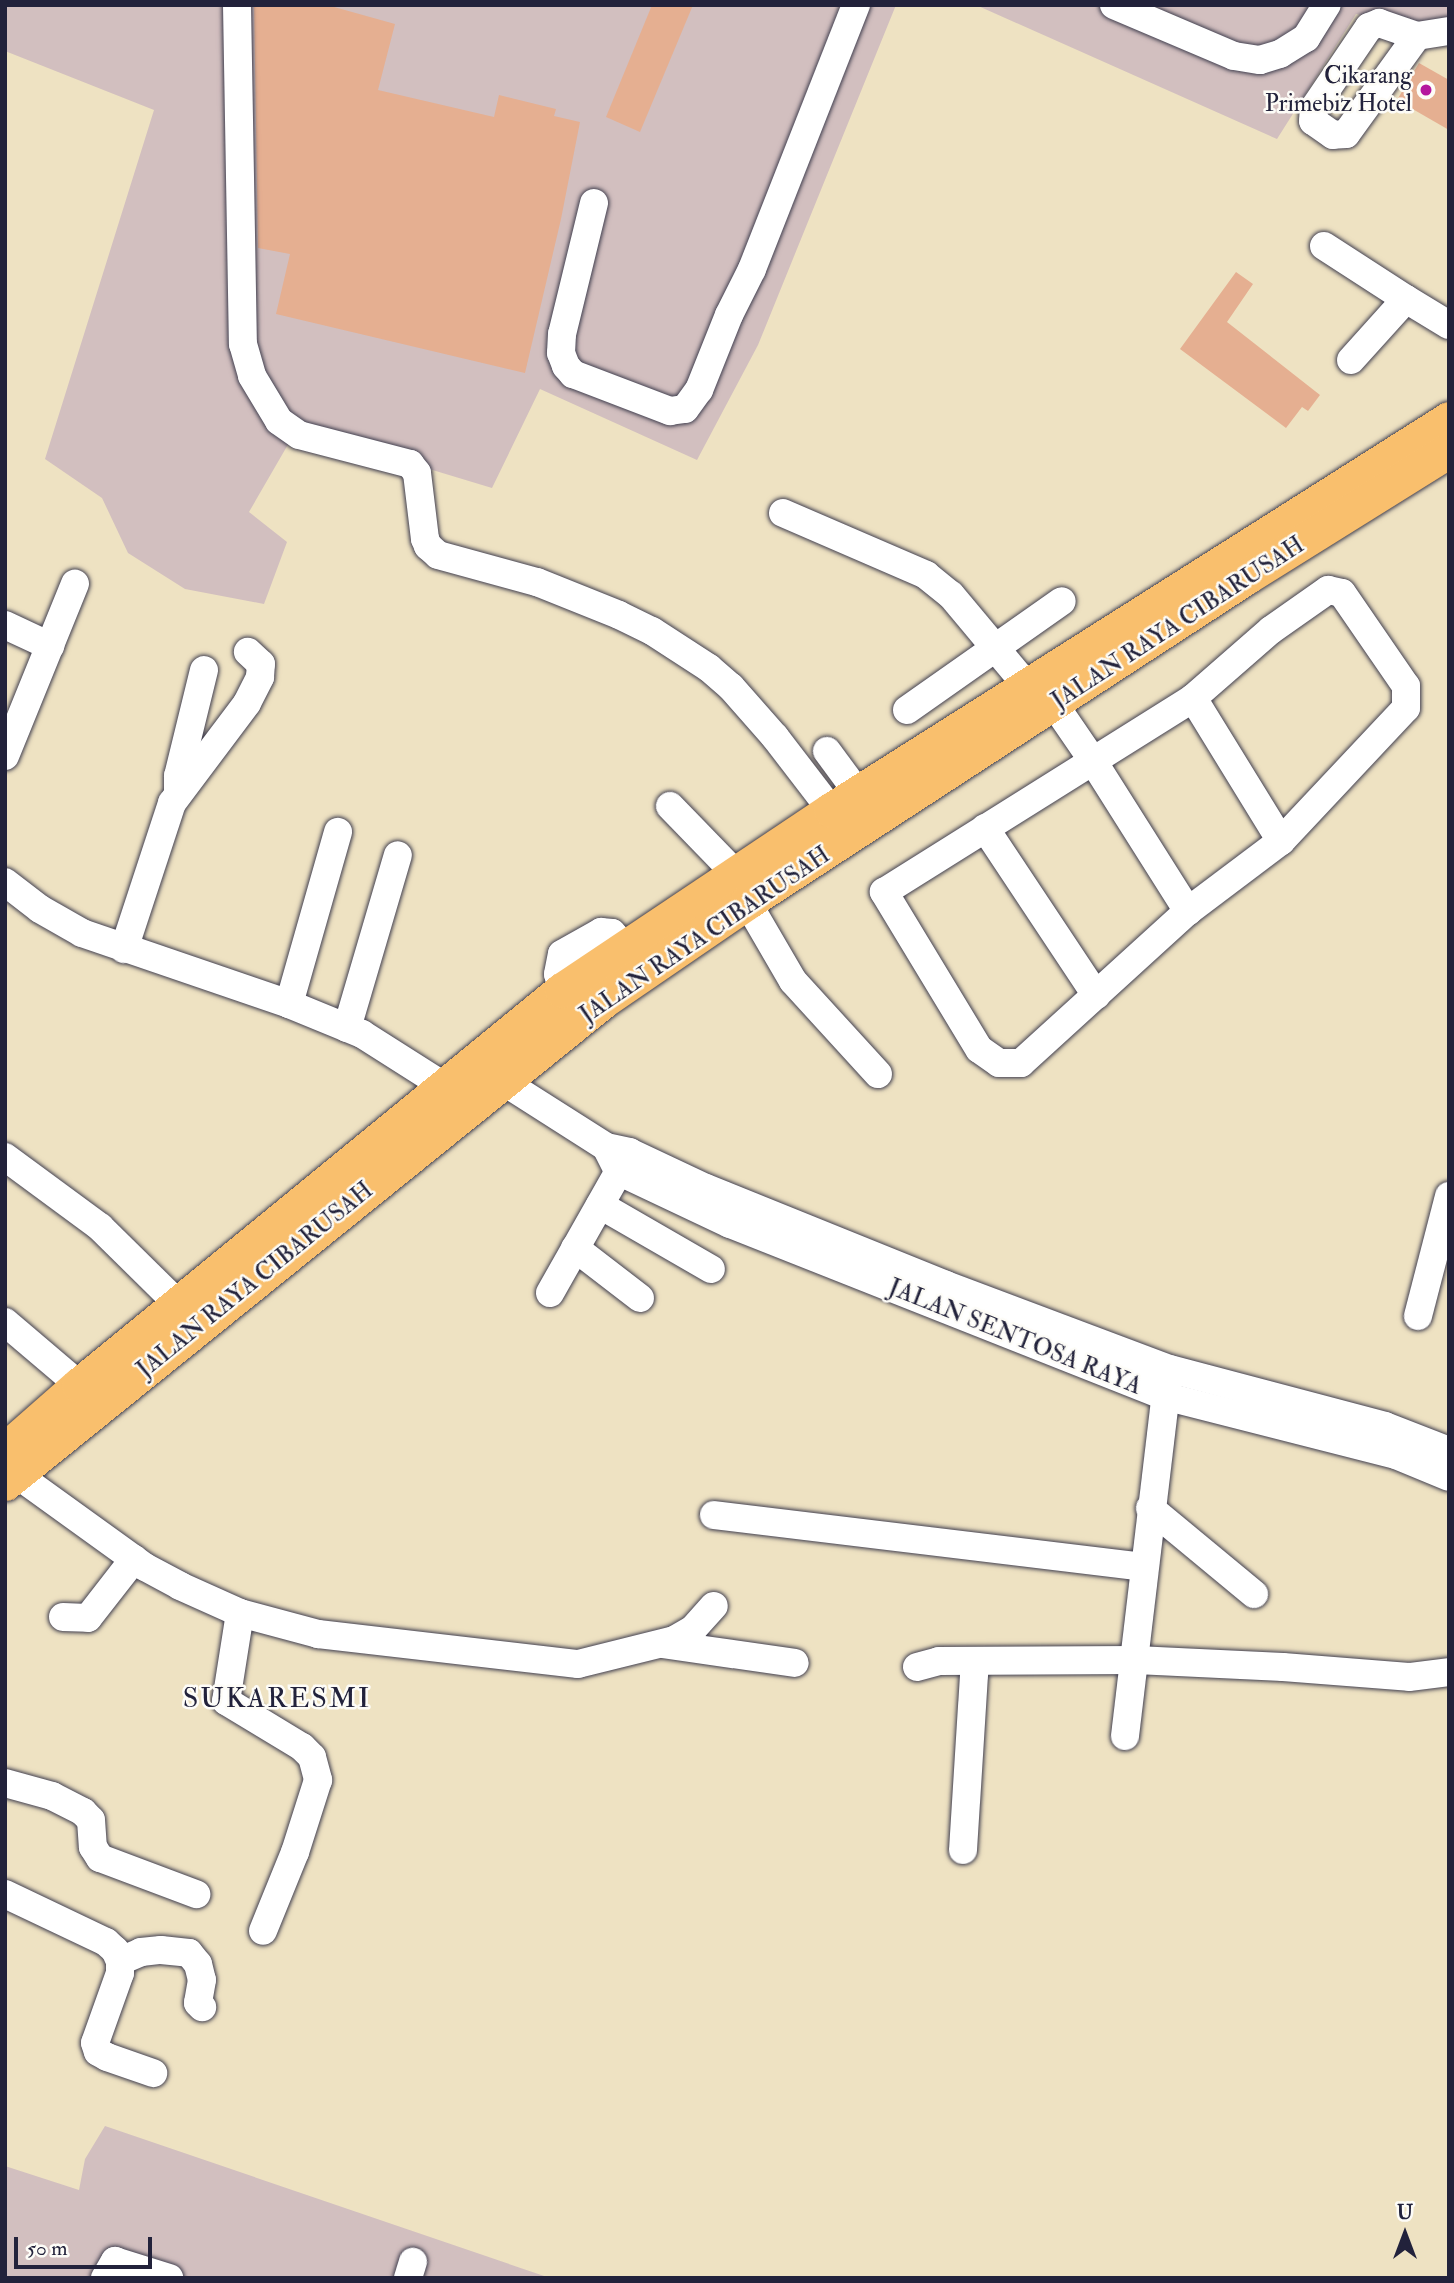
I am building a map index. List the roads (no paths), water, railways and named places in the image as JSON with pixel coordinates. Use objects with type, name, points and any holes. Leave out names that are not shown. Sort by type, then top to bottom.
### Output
[{"type":"main road","name":"JALAN RAYA CIBARUSAH","points":[[9,1469],[79,1385],[562,990],[626,947],[741,888],[1040,695],[1449,419]]},
{"type":"main road","name":"JALAN RAYA CIBARUSAH","points":[[9,1469],[604,1000],[845,802],[1040,695],[1246,577],[1449,450]]},
{"type":"street","points":[[237,5],[243,344],[252,376],[279,421],[309,439],[410,464],[417,474],[425,539],[428,546],[439,555],[537,582],[652,631],[709,668],[731,687],[775,737],[845,802]]},
{"type":"street","points":[[594,203],[562,334],[561,353],[566,366],[573,374],[670,411],[685,409],[699,390],[729,315],[752,270],[856,5]]},
{"type":"street","points":[[1114,5],[1234,56],[1260,60],[1280,54],[1306,38],[1327,5]]},
{"type":"street","points":[[1417,36],[1449,31]]},
{"type":"street","points":[[1324,246],[1449,325]]},
{"type":"street","points":[[1351,360],[1406,299]]},
{"type":"street","points":[[783,513],[926,576],[951,595],[1040,695],[1093,761],[1188,911]]},
{"type":"street","points":[[5,755],[75,584]]},
{"type":"street","points":[[1328,590],[1342,593],[1406,686],[1406,708],[1281,841],[1188,911],[1021,1063],[999,1063],[979,1049],[884,892],[1093,761],[1193,698],[1271,631],[1328,590]]},
{"type":"street","points":[[907,710],[1062,601]]},
{"type":"street","points":[[5,625],[50,646]]},
{"type":"street","points":[[124,949],[168,813],[178,794],[197,774],[247,703],[260,677],[261,664],[248,652]]},
{"type":"street","points":[[178,794],[177,776],[204,670]]},
{"type":"street","points":[[1193,698],[1281,841]]},
{"type":"street","points":[[827,751],[845,802]]},
{"type":"street","points":[[670,806],[741,888],[793,981],[878,1074]]},
{"type":"street","points":[[985,828],[1096,995]]},
{"type":"street","points":[[289,1004],[338,832]]},
{"type":"street","points":[[347,1028],[398,855]]},
{"type":"street","points":[[5,882],[40,909],[72,927],[124,949],[289,1004],[347,1028],[391,1049],[444,1086]]},
{"type":"street","name":"JALAN SENTOSA RAYA","points":[[501,1080],[618,1157],[706,1188],[933,1280],[1167,1383],[1396,1455],[1449,1477]]},
{"type":"street","points":[[5,1157],[100,1227],[179,1305]]},
{"type":"street","points":[[550,1293],[600,1205],[618,1157]]},
{"type":"street","points":[[1418,1316],[1449,1196]]},
{"type":"street","points":[[600,1205],[711,1269]]},
{"type":"street","points":[[575,1248],[640,1298]]},
{"type":"street","points":[[5,1322],[79,1385]]},
{"type":"street","points":[[1125,1737],[1136,1660],[1150,1508],[1167,1383]]},
{"type":"street","name":"JALAN SENTOSA RAYA","points":[[1167,1383],[1385,1426],[1449,1451]]},
{"type":"street","points":[[9,1469],[134,1559],[180,1586],[240,1613],[318,1634],[578,1664],[662,1644],[693,1629],[715,1606]]},
{"type":"street","points":[[1150,1508],[1254,1594]]},
{"type":"street","points":[[713,1515],[1144,1567]]},
{"type":"street","points":[[63,1617],[88,1618],[134,1559]]},
{"type":"street","points":[[240,1613],[226,1701],[302,1747],[312,1757],[318,1780],[295,1852],[263,1931]]},
{"type":"street","points":[[662,1644],[795,1663]]},
{"type":"street","points":[[917,1667],[939,1661],[1136,1660],[1283,1667],[1409,1677],[1449,1672]]},
{"type":"street","points":[[963,1850],[975,1661]]},
{"type":"street","points":[[5,1783],[52,1796],[83,1812],[91,1820],[93,1847],[100,1858],[196,1894]]},
{"type":"street","points":[[5,1894],[106,1942],[115,1950],[120,1961],[120,1973],[95,2043],[98,2052],[107,2057],[153,2073]]},
{"type":"street","points":[[120,1961],[141,1952],[161,1950],[189,1953],[200,1972],[198,2003],[202,2007]]},
{"type":"street","points":[[105,2278],[115,2261],[169,2278]]},
{"type":"place","name":"Cikarang Primebiz Hotel","points":[[1426,90]]},
{"type":"district","name":"SUKARESMI","points":[[277,1699]]}]
